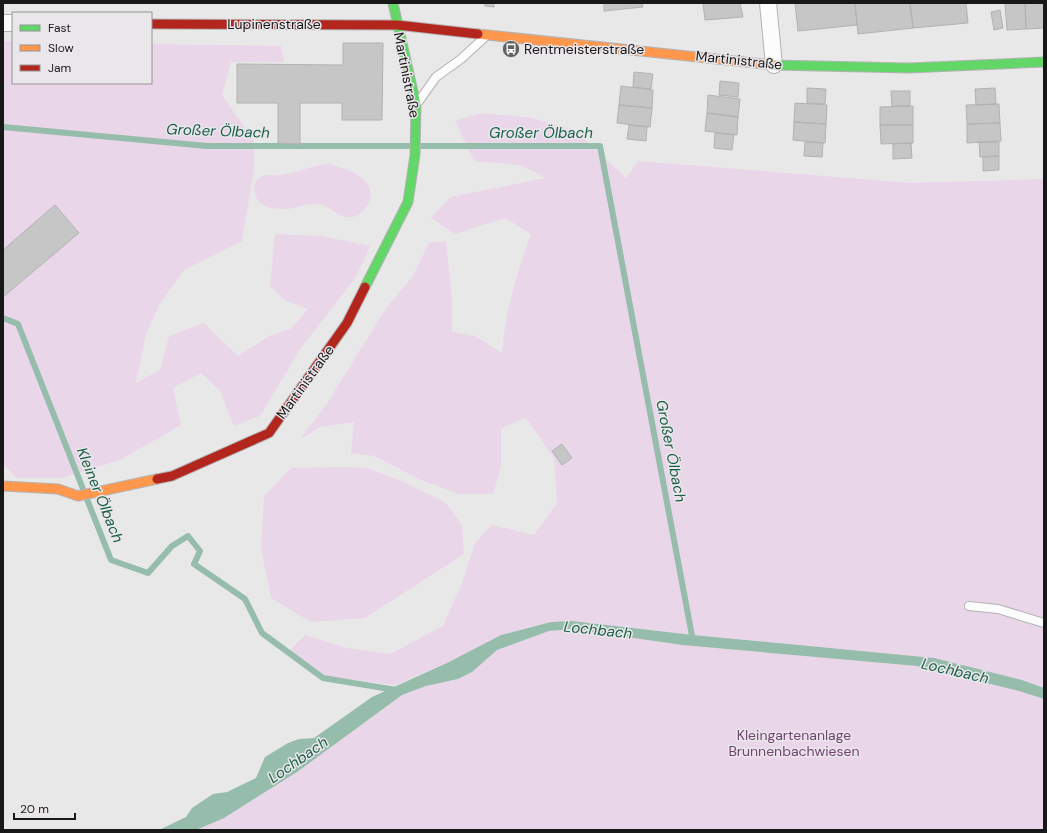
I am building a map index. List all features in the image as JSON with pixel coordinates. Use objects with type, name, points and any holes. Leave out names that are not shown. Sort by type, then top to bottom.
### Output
[{"type":"street","points":[[393,3],[397,25]]},
{"type":"street","points":[[768,3],[774,64]]},
{"type":"street","name":"Lupinenstraße","points":[[152,24],[397,25]]},
{"type":"street","name":"Martinistraße","points":[[3,486],[58,489],[78,496],[172,476],[269,433],[347,323],[408,202],[415,155],[417,128],[416,105],[397,25],[774,64],[912,68],[1044,62]]},
{"type":"lane","points":[[416,105],[436,77],[461,59],[489,34]]},
{"type":"lane","points":[[970,606],[998,609],[1044,623]]},
{"type":"green space","points":[[3,41],[12,41],[12,84],[152,84],[152,44],[281,46],[284,62],[231,62],[222,95],[254,141],[254,170],[242,241],[183,271],[159,305],[146,334],[136,383],[160,370],[169,336],[204,323],[238,356],[269,336],[291,329],[308,309],[285,300],[270,286],[275,234],[322,236],[370,246],[356,277],[301,348],[260,416],[234,426],[220,391],[201,373],[173,388],[181,425],[122,459],[63,478],[16,478],[3,464]]},
{"type":"green space","points":[[484,113],[532,118],[576,131],[626,178],[638,161],[912,183],[1044,179],[1044,688],[1022,680],[693,635],[572,621],[551,622],[501,635],[449,662],[395,685],[324,676],[289,651],[305,635],[347,648],[390,654],[443,626],[462,583],[475,543],[492,525],[534,535],[557,503],[554,458],[526,418],[501,428],[501,467],[493,494],[459,494],[421,480],[374,456],[351,453],[354,422],[320,427],[300,439],[326,405],[387,307],[413,276],[429,243],[446,241],[452,300],[452,332],[475,336],[502,353],[512,292],[531,234],[505,218],[455,234],[431,218],[450,197],[546,178],[520,165],[474,161],[455,120]]},
{"type":"green space","points":[[327,164],[351,171],[365,181],[369,187],[371,195],[369,203],[358,215],[349,218],[345,217],[323,205],[318,204],[289,209],[273,208],[260,203],[257,199],[254,187],[255,183],[261,176],[286,174]]},
{"type":"green space","points":[[291,468],[367,468],[399,480],[445,502],[462,525],[464,554],[365,618],[311,622],[271,598],[261,549],[264,496]]},
{"type":"green space","name":"Kleingartenanlage Brunnenbachwiesen","points":[[572,629],[682,645],[917,666],[1019,691],[1044,699],[1044,830],[196,830],[224,818],[297,772],[402,695],[426,686],[458,679],[472,672],[497,650],[549,631]]},
{"type":"water","name":"Lochbach","points":[[572,621],[693,635],[934,658],[1022,680],[1044,688],[1044,699],[1019,691],[917,666],[682,645],[572,629],[549,631],[497,650],[472,672],[458,679],[426,686],[402,695],[297,772],[224,818],[196,830],[159,830],[186,817],[192,808],[213,794],[227,792],[256,778],[265,757],[288,743],[299,739],[314,738],[372,697],[449,662],[501,635],[551,622]]},
{"type":"building","points":[[485,3],[494,3],[494,7],[485,6]]},
{"type":"building","points":[[604,3],[642,3],[643,7],[604,11]]},
{"type":"building","points":[[703,3],[740,3],[743,17],[705,20]]},
{"type":"building","points":[[795,3],[855,3],[857,25],[798,31]]},
{"type":"building","points":[[855,3],[910,3],[913,28],[858,34]]},
{"type":"building","points":[[910,3],[966,3],[968,23],[913,28]]},
{"type":"building","points":[[1005,3],[1025,3],[1026,29],[1007,30]]},
{"type":"building","points":[[1025,3],[1044,3],[1044,28],[1026,29]]},
{"type":"building","points":[[1000,10],[1003,28],[994,30],[991,12]]},
{"type":"building","points":[[343,43],[383,43],[382,120],[342,120],[342,103],[300,103],[300,144],[278,143],[278,103],[237,103],[237,64],[343,65]]},
{"type":"building","points":[[634,72],[653,74],[651,89],[633,87]]},
{"type":"building","points":[[720,81],[739,83],[738,97],[719,95]]},
{"type":"building","points":[[621,86],[653,90],[652,108],[619,105]]},
{"type":"building","points":[[807,88],[826,89],[825,104],[807,103]]},
{"type":"building","points":[[995,88],[996,104],[976,105],[975,89]]},
{"type":"building","points":[[891,91],[910,91],[910,106],[892,106]]},
{"type":"building","points":[[708,95],[740,99],[738,117],[707,113]]},
{"type":"building","points":[[795,103],[827,105],[826,124],[794,122]]},
{"type":"building","points":[[999,104],[1000,123],[967,124],[966,105]]},
{"type":"building","points":[[619,105],[652,108],[650,127],[617,123]]},
{"type":"building","points":[[913,106],[913,125],[880,125],[880,107]]},
{"type":"building","points":[[707,113],[738,117],[737,135],[705,131]]},
{"type":"building","points":[[794,122],[826,124],[825,143],[793,140]]},
{"type":"building","points":[[1000,123],[1001,141],[967,143],[967,124]]},
{"type":"building","points":[[629,125],[647,127],[646,141],[627,139]]},
{"type":"building","points":[[880,125],[913,125],[913,143],[881,144]]},
{"type":"building","points":[[715,133],[734,135],[732,150],[714,148]]},
{"type":"building","points":[[805,142],[823,143],[822,157],[804,156]]},
{"type":"building","points":[[979,142],[999,142],[999,156],[980,157]]},
{"type":"building","points":[[911,143],[912,158],[893,159],[893,144]]},
{"type":"building","points":[[999,156],[999,170],[983,171],[983,157]]},
{"type":"building","points":[[55,205],[79,233],[3,297],[3,250]]},
{"type":"building","points":[[562,444],[572,458],[562,465],[552,451]]},
{"type":"waterway","name":"Großer Ölbach","points":[[3,127],[207,146],[600,146],[693,641]]},
{"type":"waterway","name":"Kleiner Ölbach","points":[[3,318],[18,324],[111,560],[148,573],[172,546],[188,536],[200,551],[194,564],[245,599],[262,633],[323,678],[396,690]]},
{"type":"traffic: fast","points":[[365,287],[408,202],[415,155],[416,105],[393,3]]},
{"type":"traffic: fast","points":[[773,65],[909,68],[1044,62]]},
{"type":"traffic: slow","points":[[478,34],[773,65]]},
{"type":"traffic: slow","points":[[3,486],[58,489],[78,496],[157,479]]},
{"type":"traffic: jam","points":[[152,24],[397,25],[478,34]]},
{"type":"traffic: jam","points":[[157,479],[172,476],[269,433],[347,323],[365,287]]},
{"type":"place","name":"Rentmeisterstraße","points":[[511,49]]}]
